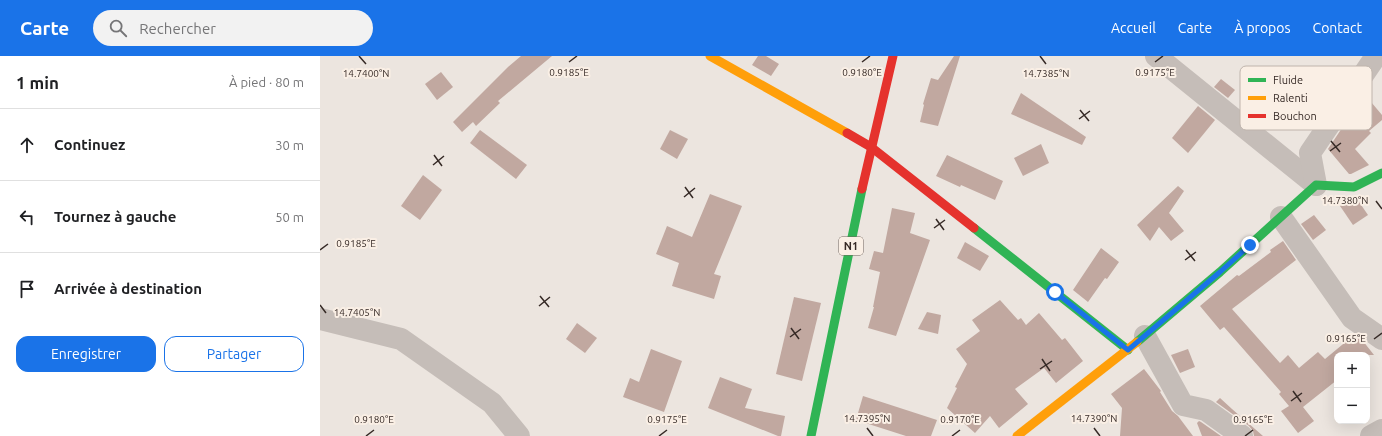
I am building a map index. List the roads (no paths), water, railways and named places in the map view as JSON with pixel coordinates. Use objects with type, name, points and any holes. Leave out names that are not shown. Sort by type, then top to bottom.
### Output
[{"type":"street","points":[[710,56],[871,147],[1128,350]]},
{"type":"street","name":"N1","points":[[811,436],[871,147],[893,56]]},
{"type":"street","points":[[1156,56],[1240,124]]},
{"type":"street","points":[[1369,66],[1376,56]]},
{"type":"street","points":[[1248,130],[1316,185],[1354,187],[1382,173]]},
{"type":"street","points":[[1316,185],[1310,153],[1326,130]]},
{"type":"street","points":[[1017,436],[1145,336],[1220,272],[1316,185]]},
{"type":"street","points":[[1280,217],[1352,318],[1382,339]]},
{"type":"street","points":[[320,319],[402,339],[492,403],[518,436]]},
{"type":"street","points":[[1145,336],[1183,405],[1206,410],[1242,436]]},
{"type":"street","points":[[1371,436],[1382,430]]}]
